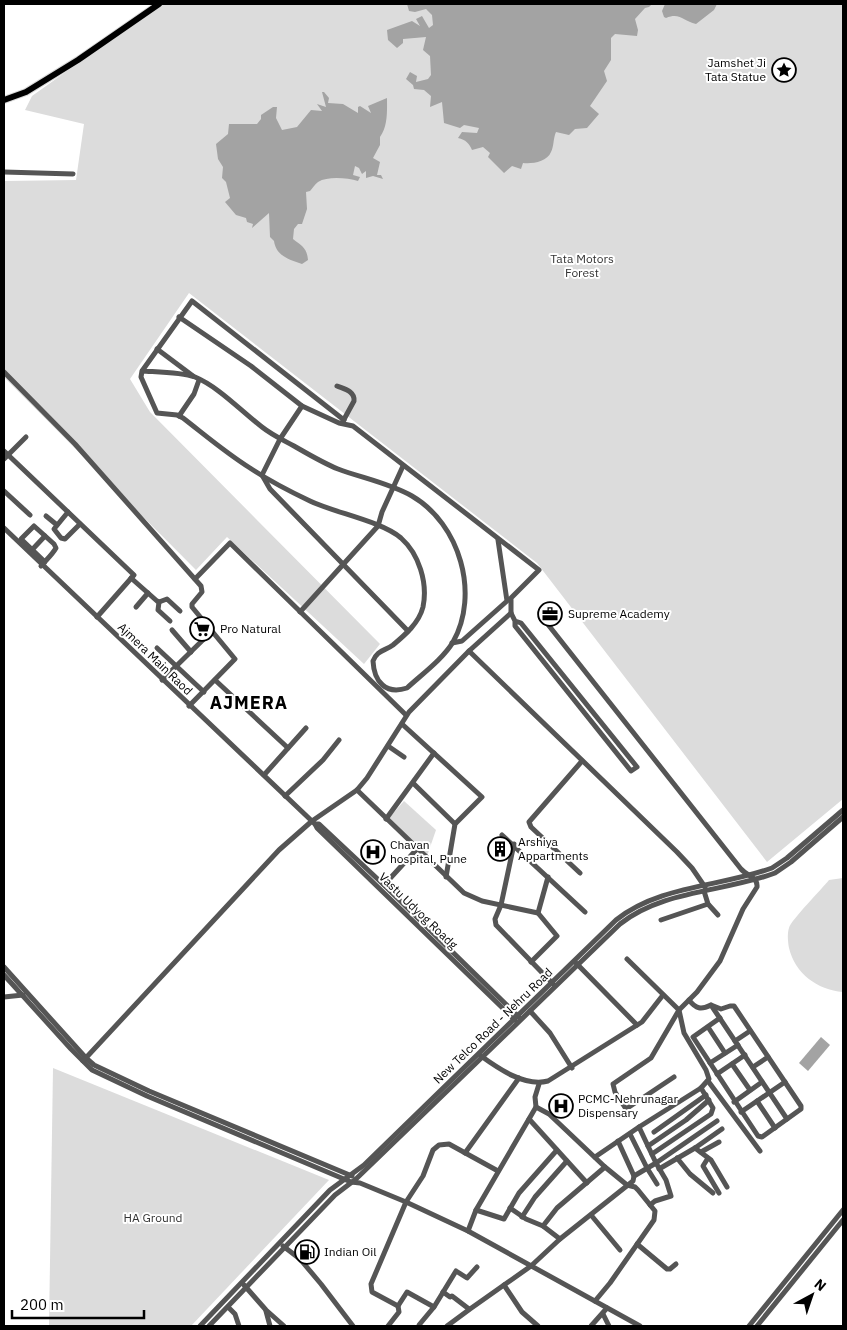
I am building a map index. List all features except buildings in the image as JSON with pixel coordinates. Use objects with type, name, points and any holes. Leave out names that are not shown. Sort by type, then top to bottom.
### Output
[{"type":"main road","points":[[4,96],[24,89],[86,52],[153,4]]},
{"type":"main road","points":[[4,100],[26,92],[160,4]]},
{"type":"street","points":[[4,172],[73,174]]},
{"type":"street","points":[[157,349],[280,439],[337,468],[412,496],[430,510],[446,529],[458,551],[465,602],[463,618],[447,650],[407,688],[394,691],[389,690],[380,680],[373,667],[373,661],[379,652],[391,647],[408,632],[417,622],[423,608],[419,565],[412,551],[392,532],[322,506],[262,475],[239,461],[179,416],[157,413],[142,377],[142,372],[157,349],[179,317],[192,301],[343,422]]},
{"type":"street","points":[[179,317],[251,366],[302,406],[353,426],[539,570],[511,598],[511,613],[515,620],[515,626],[630,772],[637,767],[521,622],[515,620]]},
{"type":"street","points":[[4,372],[75,444],[203,590],[192,604],[192,608],[235,659],[189,706]]},
{"type":"street","points":[[142,372],[162,372],[196,378]]},
{"type":"street","points":[[179,416],[194,394],[196,378]]},
{"type":"street","points":[[337,386],[352,393],[354,397],[354,401],[343,422]]},
{"type":"street","points":[[262,475],[280,439],[302,406]]},
{"type":"street","points":[[26,437],[5,455],[134,574],[97,617]]},
{"type":"street","points":[[300,612],[378,526],[403,466]]},
{"type":"street","points":[[262,475],[270,489],[408,632]]},
{"type":"street","points":[[4,491],[30,515]]},
{"type":"street","points":[[68,512],[54,531],[61,538],[65,539],[80,524]]},
{"type":"street","points":[[46,516],[57,525]]},
{"type":"street","points":[[43,564],[56,548],[45,536],[34,526],[21,538],[30,552],[45,536]]},
{"type":"street","name":"Ajmera Main Raod","points":[[4,528],[189,706],[314,822]]},
{"type":"street","points":[[452,643],[462,641],[507,601],[498,539]]},
{"type":"street","points":[[195,579],[230,543],[406,715]]},
{"type":"street","points":[[131,578],[160,602]]},
{"type":"street","points":[[136,607],[148,593]]},
{"type":"street","points":[[160,602],[167,599],[180,610]]},
{"type":"street","points":[[160,602],[158,610],[170,621]]},
{"type":"street","points":[[84,1060],[280,850],[357,790],[388,746],[406,715],[469,651],[511,613]]},
{"type":"street","points":[[546,622],[741,869],[755,879],[757,886],[743,909],[720,961],[708,978],[679,1010],[651,1058],[613,1084],[615,1092],[626,1109],[674,1077]]},
{"type":"street","points":[[172,630],[190,652]]},
{"type":"street","points":[[162,680],[211,632]]},
{"type":"street","points":[[530,645],[536,642]]},
{"type":"street","points":[[157,648],[204,692]]},
{"type":"street","points":[[469,651],[688,862],[704,890],[705,905],[718,915]]},
{"type":"street","points":[[554,676],[559,671]]},
{"type":"street","points":[[215,680],[288,748]]},
{"type":"street","points":[[402,724],[482,797],[456,824],[446,877]]},
{"type":"street","points":[[264,775],[306,728]]},
{"type":"street","points":[[601,734],[606,729]]},
{"type":"street","points":[[285,796],[323,760],[339,740]]},
{"type":"street","points":[[388,746],[404,757]]},
{"type":"street","points":[[386,819],[434,753]]},
{"type":"street","points":[[580,873],[531,827],[529,822],[582,761]]},
{"type":"street","points":[[413,783],[456,824]]},
{"type":"street","points":[[357,790],[446,877],[470,897],[538,913],[557,936],[531,962]]},
{"type":"street","name":"New Telco Road - Nehru Road","points":[[704,890],[778,865],[843,810]]},
{"type":"street","name":"New Telco Road - Nehru Road","points":[[209,1326],[335,1195],[354,1180],[364,1165],[576,963],[616,920],[656,898],[704,890],[766,876],[781,869],[843,817]]},
{"type":"street","name":"Vastu Udyog Roadg","points":[[314,822],[319,824],[518,1019]]},
{"type":"street","points":[[502,835],[514,844],[585,912]]},
{"type":"street","points":[[514,844],[501,905],[494,919],[496,925],[553,985]]},
{"type":"street","points":[[385,888],[417,849]]},
{"type":"street","points":[[538,913],[548,877]]},
{"type":"street","points":[[661,920],[705,905]]},
{"type":"street","points":[[595,1157],[702,1088],[710,1079],[684,1033],[679,1010],[627,959]]},
{"type":"street","points":[[576,963],[637,1025]]},
{"type":"street","points":[[4,967],[25,994],[92,1070],[147,1096],[344,1179]]},
{"type":"street","points":[[4,975],[25,994]]},
{"type":"street","name":"New Telco Road - Nehru Road","points":[[518,1019],[530,1011],[553,985]]},
{"type":"street","points":[[4,997],[25,994]]},
{"type":"street","points":[[480,1056],[519,1078],[539,1084],[555,1078],[572,1068],[642,1022],[663,995]]},
{"type":"street","points":[[689,1000],[694,1007],[702,1009],[711,1005],[723,1010],[732,1006],[802,1108],[760,1137],[734,1102],[693,1037],[720,1018]]},
{"type":"street","points":[[711,1005],[787,1119]]},
{"type":"street","points":[[530,1011],[550,1033],[572,1068]]},
{"type":"street","points":[[708,1026],[725,1053]]},
{"type":"street","points":[[710,1064],[750,1031]]},
{"type":"street","points":[[716,1074],[745,1055]]},
{"type":"street","points":[[753,1067],[768,1057]]},
{"type":"street","points":[[84,1060],[150,1091],[468,1230],[640,1326]]},
{"type":"street","points":[[732,1064],[750,1090]]},
{"type":"street","points":[[465,1153],[519,1078]]},
{"type":"street","points":[[708,1081],[760,1152]]},
{"type":"street","points":[[734,1102],[762,1082]]},
{"type":"street","points":[[741,1112],[785,1082]]},
{"type":"street","points":[[468,1230],[476,1210],[536,1107],[539,1084]]},
{"type":"street","points":[[652,1154],[711,1114],[713,1108],[702,1088]]},
{"type":"street","points":[[654,1132],[706,1095]]},
{"type":"street","points":[[648,1146],[686,1120],[709,1100]]},
{"type":"street","points":[[757,1101],[775,1128]]},
{"type":"street","points":[[536,1107],[549,1114],[605,1167],[628,1185],[638,1190],[655,1211],[655,1217],[637,1244],[610,1283],[594,1301]]},
{"type":"street","points":[[529,1119],[587,1183]]},
{"type":"street","points":[[451,1325],[469,1309],[532,1266],[560,1238],[628,1185],[634,1179],[634,1176],[717,1121]]},
{"type":"street","points":[[639,1127],[666,1180],[671,1196],[655,1201],[650,1205]]},
{"type":"street","points":[[659,1169],[695,1148],[722,1129]]},
{"type":"street","points":[[630,1134],[657,1184]]},
{"type":"street","points":[[618,1141],[634,1176]]},
{"type":"street","points":[[701,1152],[719,1142]]},
{"type":"street","points":[[398,1306],[374,1294],[371,1284],[406,1202],[423,1176],[435,1148],[446,1143],[449,1144],[498,1172]]},
{"type":"street","points":[[695,1148],[708,1158],[727,1187]]},
{"type":"street","points":[[476,1210],[504,1219],[525,1185],[557,1150]]},
{"type":"street","points":[[677,1158],[690,1174],[716,1193],[703,1166],[708,1158]]},
{"type":"street","points":[[522,1216],[535,1197],[567,1161]]},
{"type":"street","points":[[543,1226],[557,1208],[605,1167]]},
{"type":"street","name":"New Telco Road - Nehru Road","points":[[200,1326],[330,1190],[344,1179],[354,1180]]},
{"type":"street","points":[[510,1208],[543,1226],[560,1238]]},
{"type":"street","points":[[749,1326],[843,1210]]},
{"type":"street","points":[[591,1214],[620,1250]]},
{"type":"street","points":[[756,1326],[843,1220]]},
{"type":"street","points":[[280,1243],[300,1259],[353,1326]]},
{"type":"street","points":[[637,1244],[667,1269],[672,1268],[676,1264]]},
{"type":"street","points":[[419,1326],[434,1307],[456,1271],[468,1278],[477,1267]]},
{"type":"street","points":[[242,1283],[266,1310],[284,1326]]},
{"type":"street","points":[[504,1285],[522,1312],[538,1326]]},
{"type":"street","points":[[388,1326],[398,1312],[398,1306],[407,1292],[434,1307]]},
{"type":"street","points":[[443,1292],[450,1297],[452,1296],[469,1309]]},
{"type":"street","points":[[228,1306],[235,1314],[239,1326]]},
{"type":"street","points":[[591,1326],[608,1308]]},
{"type":"street","points":[[266,1310],[270,1326]]},
{"type":"street","points":[[603,1314],[609,1326]]},
{"type":"green space","name":"Tata Motors Forest","points":[[161,4],[843,4],[843,799],[767,862],[537,563],[189,293],[130,379],[150,412],[380,644],[364,664],[227,537],[196,570],[4,377],[4,181],[76,180],[84,124],[25,110],[32,96]]},
{"type":"green space","points":[[404,801],[436,830],[427,856],[388,819]]},
{"type":"green space","points":[[843,878],[843,992],[824,988],[809,979],[802,972],[792,957],[788,935],[789,928],[795,918],[829,880]]},
{"type":"green space","name":"HA Ground","points":[[53,1068],[329,1180],[191,1326],[49,1326]]},
{"type":"shaded area","points":[[407,4],[652,4],[645,8],[635,19],[638,30],[637,36],[615,34],[611,38],[611,60],[604,71],[607,81],[590,106],[599,114],[587,128],[575,129],[569,135],[556,132],[552,150],[546,158],[535,163],[523,163],[521,169],[512,166],[504,173],[488,157],[490,153],[483,147],[472,150],[467,142],[458,138],[462,132],[477,133],[479,128],[464,125],[460,128],[444,123],[442,102],[430,107],[431,96],[424,90],[414,89],[413,85],[406,79],[410,72],[417,76],[416,82],[428,79],[431,75],[430,56],[423,50],[426,37],[403,39],[403,43],[397,48],[388,40],[387,30],[412,21],[420,26],[416,19],[422,16],[429,28],[433,25],[432,15],[426,9],[415,12],[409,11]]},
{"type":"shaded area","points":[[665,4],[717,4],[714,10],[696,24],[678,16],[664,17],[662,11]]},
{"type":"shaded area","points":[[322,92],[329,98],[328,103],[343,104],[358,113],[358,107],[360,106],[371,113],[368,106],[387,98],[386,123],[380,137],[380,145],[373,158],[380,162],[377,175],[381,175],[383,179],[373,176],[366,178],[366,171],[362,174],[359,168],[355,166],[353,175],[360,177],[358,181],[343,178],[322,180],[310,191],[306,192],[307,209],[302,224],[298,224],[294,229],[293,239],[304,248],[306,253],[308,260],[302,264],[284,257],[275,246],[274,241],[270,237],[269,213],[252,228],[253,224],[247,222],[246,218],[236,215],[225,202],[230,198],[226,182],[222,178],[223,167],[218,159],[216,144],[228,134],[229,124],[257,124],[261,119],[261,115],[273,107],[277,107],[276,118],[282,130],[297,127],[311,110],[322,111],[317,104],[326,107]]},
{"type":"shaded area","points":[[821,1037],[830,1045],[808,1071],[799,1063]]},
{"type":"place","name":"Jamshet Ji Tata Statue","points":[[784,70]]},
{"type":"place","name":"Supreme Academy","points":[[550,614]]},
{"type":"place","name":"Pro Natural","points":[[202,629]]},
{"type":"place","name":"Arshiya Appartments","points":[[500,849]]},
{"type":"place","name":"Chavan hospital, Pune","points":[[373,852]]},
{"type":"place","name":"PCMC-Nehrunagar Dispensary","points":[[561,1106]]},
{"type":"place","name":"Indian Oil","points":[[307,1252]]},
{"type":"district","name":"AJMERA","points":[[249,703]]}]
